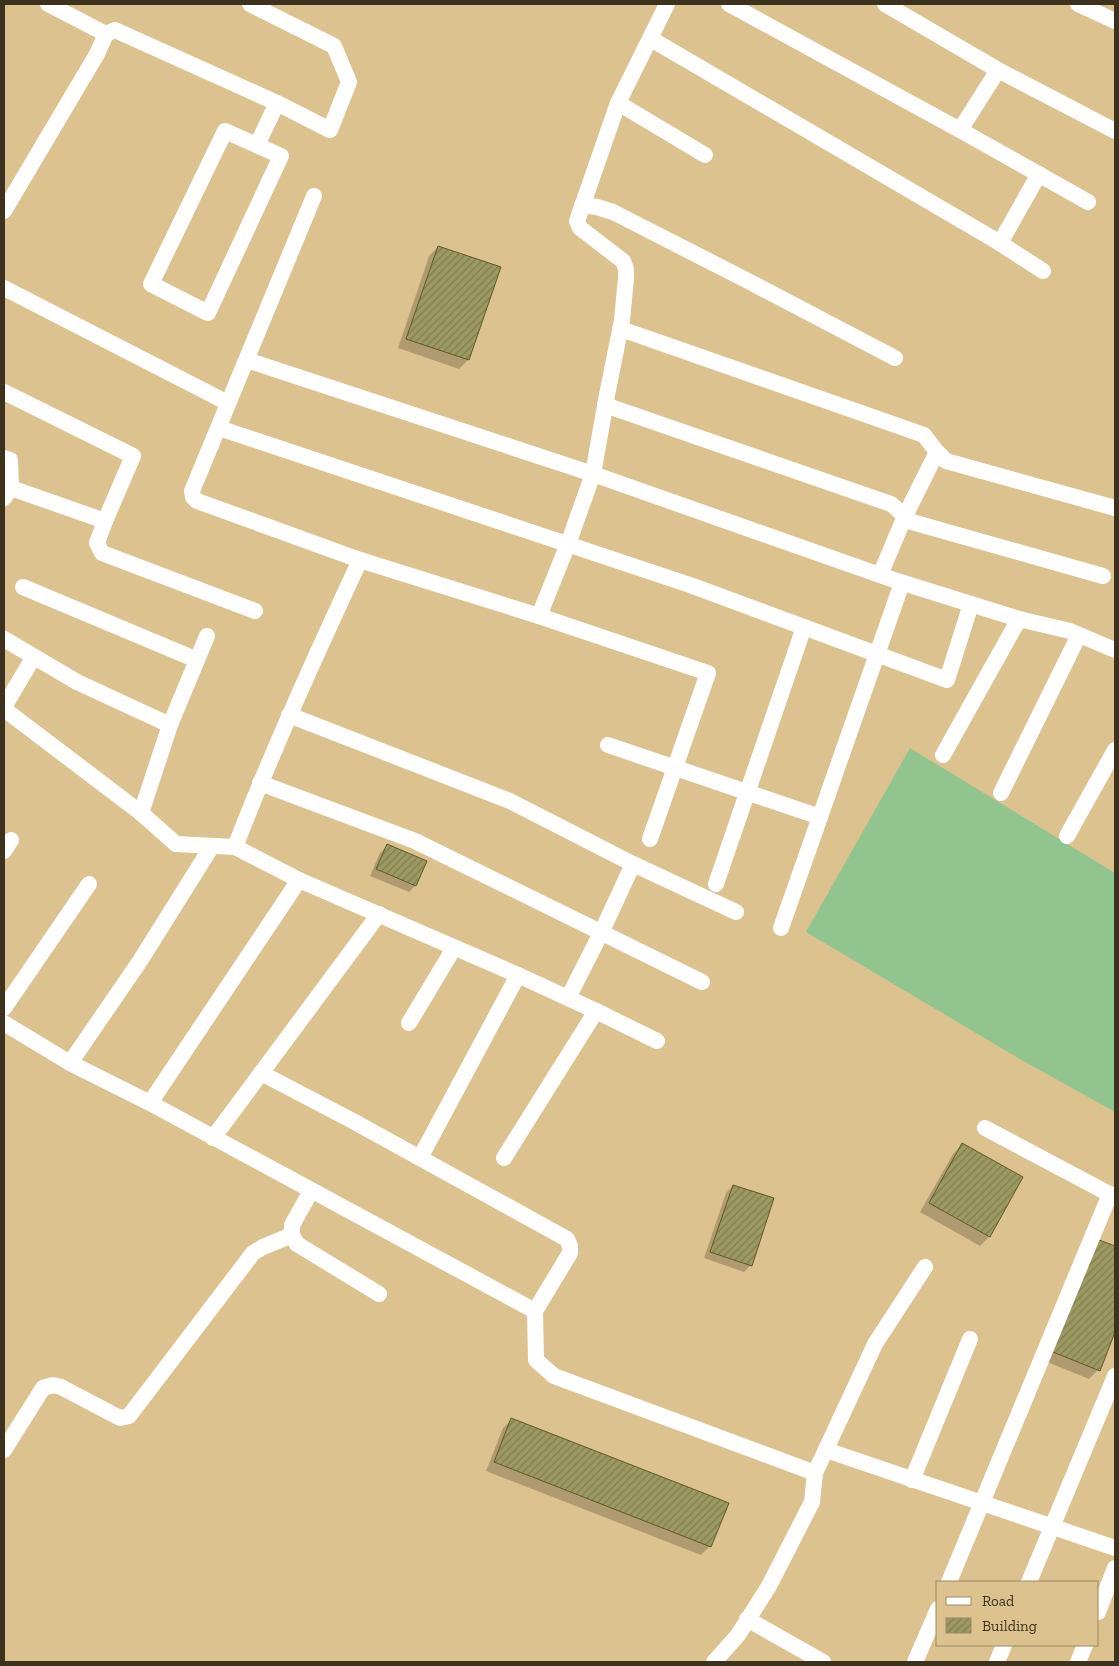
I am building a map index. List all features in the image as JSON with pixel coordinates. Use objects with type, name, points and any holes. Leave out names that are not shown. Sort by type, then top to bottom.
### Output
[{"type":"street","points":[[48,4],[106,34]]},
{"type":"street","points":[[4,211],[97,54],[106,34],[115,30],[277,103],[330,130],[349,82],[334,46],[250,4]]},
{"type":"street","points":[[539,616],[568,544],[593,474],[620,329],[626,269],[623,261],[580,228],[578,221],[618,102],[667,4]]},
{"type":"street","points":[[729,4],[1088,202]]},
{"type":"street","points":[[885,4],[998,70],[1115,131]]},
{"type":"street","points":[[1085,5],[1115,21]]},
{"type":"street","points":[[651,39],[1000,243],[1043,271]]},
{"type":"street","points":[[960,130],[998,70]]},
{"type":"street","points":[[618,102],[706,155]]},
{"type":"street","points":[[257,145],[277,103]]},
{"type":"street","points":[[225,130],[257,145],[281,156],[208,313],[151,284],[225,130]]},
{"type":"street","points":[[1000,243],[1039,174]]},
{"type":"street","points":[[314,196],[192,491],[193,496],[197,501],[360,560],[539,616],[708,673],[650,840]]},
{"type":"street","points":[[582,205],[598,207],[613,212],[895,358]]},
{"type":"street","points":[[4,288],[228,403]]},
{"type":"street","points":[[620,329],[924,436],[946,461],[1115,508]]},
{"type":"street","points":[[247,360],[593,474],[902,583],[1019,619],[1070,631],[1115,650]]},
{"type":"street","points":[[4,392],[134,456],[97,543],[102,553],[255,610]]},
{"type":"street","points":[[605,405],[891,504],[912,522],[1103,576]]},
{"type":"street","points":[[219,428],[690,585],[947,680],[971,604]]},
{"type":"street","points":[[880,575],[905,516],[937,452]]},
{"type":"street","points":[[4,458],[10,460],[7,493],[105,521]]},
{"type":"street","points":[[235,847],[289,715],[360,560]]},
{"type":"street","points":[[781,928],[902,583]]},
{"type":"street","points":[[23,587],[197,660]]},
{"type":"street","points":[[943,755],[1019,619]]},
{"type":"street","points":[[716,884],[804,627]]},
{"type":"street","points":[[1001,793],[1079,635]]},
{"type":"street","points":[[141,813],[170,725],[207,636]]},
{"type":"street","points":[[4,639],[77,682],[170,725]]},
{"type":"street","points":[[34,658],[4,708],[141,813],[176,844],[235,847],[299,880],[518,975],[657,1041]]},
{"type":"street","points":[[289,715],[510,800],[633,864],[736,912]]},
{"type":"street","points":[[608,745],[820,817]]},
{"type":"street","points":[[1067,836],[1115,750]]},
{"type":"street","points":[[260,783],[415,840],[702,982]]},
{"type":"street","points":[[70,1063],[140,961],[212,846]]},
{"type":"street","points":[[568,998],[602,932],[633,864]]},
{"type":"street","points":[[150,1103],[299,880]]},
{"type":"street","points":[[4,1008],[89,884]]},
{"type":"street","points":[[212,1138],[379,914]]},
{"type":"street","points":[[409,1023],[454,948]]},
{"type":"street","points":[[420,1158],[518,975]]},
{"type":"street","points":[[504,1158],[596,1011]]},
{"type":"street","points":[[4,1023],[70,1063],[150,1103],[535,1311]]},
{"type":"street","points":[[261,1073],[567,1239],[570,1253],[535,1311],[536,1360],[554,1376],[815,1473]]},
{"type":"street","points":[[949,1581],[1113,1196],[985,1128]]},
{"type":"street","points":[[311,1191],[292,1225],[292,1235],[297,1244],[378,1294]]},
{"type":"street","points":[[4,1450],[43,1388],[61,1387],[120,1418],[129,1416],[253,1253],[292,1235]]},
{"type":"street","points":[[714,1662],[738,1635],[769,1586],[812,1502],[815,1473],[875,1344],[924,1267]]},
{"type":"street","points":[[912,1480],[970,1339]]},
{"type":"street","points":[[1029,1581],[1115,1376]]},
{"type":"street","points":[[826,1450],[1115,1548]]},
{"type":"street","points":[[1099,1609],[1115,1568]]},
{"type":"street","points":[[915,1662],[936,1614]]},
{"type":"street","points":[[748,1620],[823,1662]]},
{"type":"street","points":[[997,1662],[1004,1646]]},
{"type":"street","points":[[1078,1662],[1085,1646]]},
{"type":"green space","points":[[910,748],[1115,873],[1115,1112],[1013,1055],[806,932]]},
{"type":"building","points":[[438,246],[501,267],[469,360],[406,339]]},
{"type":"building","points":[[387,844],[427,861],[416,886],[376,869]]},
{"type":"building","points":[[962,1143],[1023,1177],[990,1237],[929,1203]]},
{"type":"building","points":[[733,1185],[774,1198],[752,1266],[710,1252]]},
{"type":"building","points":[[1094,1238],[1115,1246],[1115,1332],[1100,1371],[1048,1350]]},
{"type":"building","points":[[511,1418],[729,1503],[711,1547],[494,1462]]}]
